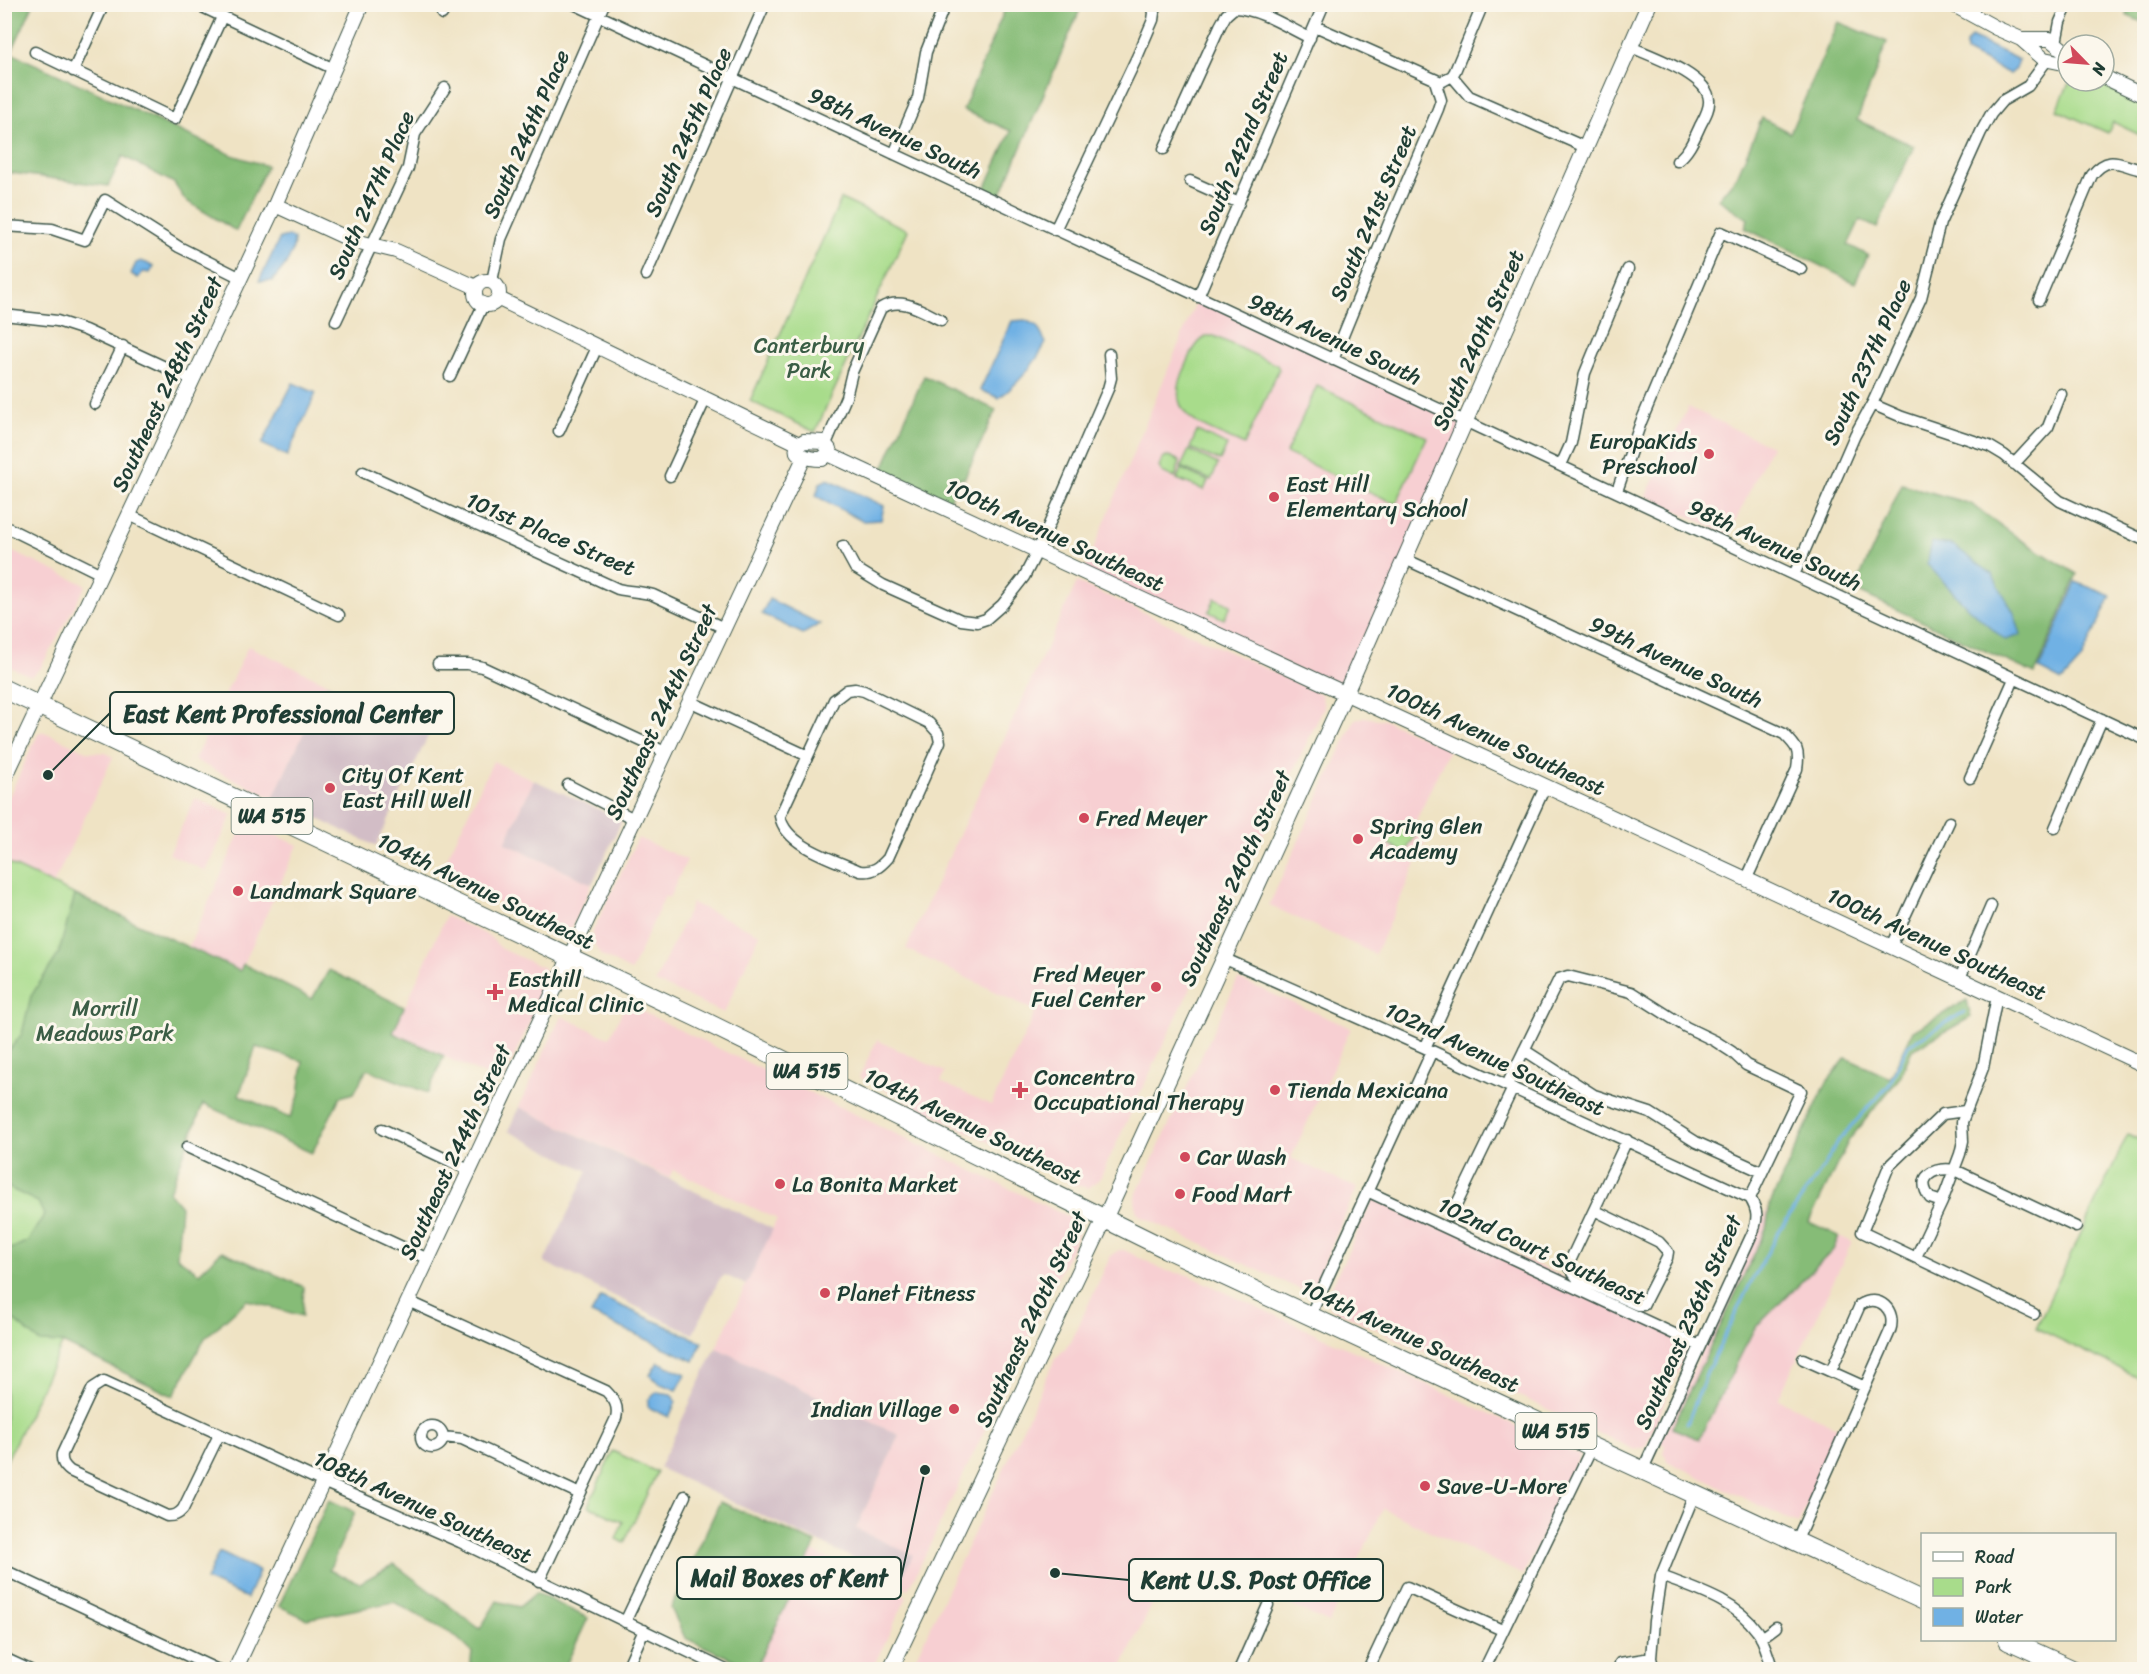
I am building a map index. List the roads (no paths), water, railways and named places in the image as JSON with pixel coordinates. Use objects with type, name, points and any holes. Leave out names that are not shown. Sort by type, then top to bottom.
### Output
[{"type":"main road","name":"South 240th Street","points":[[1346,692],[1649,4]]},
{"type":"main road","name":"104th Avenue Southeast","points":[[4,689],[709,1024],[1310,1316],[1921,1599]]},
{"type":"main road","name":"Southeast 240th Street","points":[[890,1670],[1105,1218],[1346,692]]},
{"type":"main road","points":[[2010,1641],[2074,1670]]},
{"type":"street","points":[[73,70],[104,4]]},
{"type":"street","points":[[196,4],[334,69]]},
{"type":"street","name":"Southeast 248th Street","points":[[4,780],[275,205],[362,4]]},
{"type":"street","name":"98th Avenue South","points":[[574,4],[2145,739]]},
{"type":"street","name":"South 246th Place","points":[[492,281],[501,239],[604,4]]},
{"type":"street","name":"South 245th Place","points":[[646,275],[765,4]]},
{"type":"street","points":[[894,154],[918,98],[926,52],[945,4]]},
{"type":"street","points":[[1055,230],[1138,55],[1153,20],[1152,4]]},
{"type":"street","name":"South 242nd Street","points":[[1198,297],[1324,4]]},
{"type":"street","name":"South 241st Street","points":[[1333,360],[1438,109],[1444,79],[1483,4]]},
{"type":"street","points":[[1953,4],[2021,39],[2054,44]]},
{"type":"street","points":[[2054,44],[2068,4]]},
{"type":"street","points":[[1164,149],[1220,26],[1226,15],[1234,8],[1258,14],[1310,38]]},
{"type":"street","points":[[35,52],[175,119],[222,17]]},
{"type":"street","points":[[1315,26],[1444,79],[1469,96],[1587,148]]},
{"type":"street","points":[[2021,39],[2044,58],[2056,61]]},
{"type":"street","points":[[2044,58],[2038,47],[2054,44]]},
{"type":"street","points":[[1630,47],[1687,73],[1708,93],[1708,109],[1691,144],[1677,161]]},
{"type":"street","name":"South 237th Place","points":[[1794,575],[1855,435],[1872,404],[1921,298],[1941,223],[1982,132],[1991,114],[2002,101],[2028,86],[2044,58]]},
{"type":"street","points":[[2116,83],[2145,96]]},
{"type":"street","name":"South 247th Place","points":[[336,321],[408,168],[415,134],[445,88]]},
{"type":"street","points":[[2039,300],[2092,175],[2099,166],[2108,162],[2118,162],[2145,171]]},
{"type":"street","points":[[1190,181],[1239,203]]},
{"type":"street","points":[[4,226],[52,229],[85,240],[105,200],[179,247],[241,278]]},
{"type":"street","points":[[275,205],[351,240],[396,251],[476,287]]},
{"type":"street","points":[[1617,491],[1641,422],[1721,232],[1801,269]]},
{"type":"street","points":[[1561,465],[1572,443],[1586,373],[1628,269]]},
{"type":"street","points":[[492,281],[498,287],[499,299],[494,304],[483,305],[477,299],[476,287],[481,282],[492,281]]},
{"type":"street","points":[[499,299],[706,398],[802,451],[804,441],[827,449],[846,397],[852,372],[881,308],[894,303],[907,304],[941,320]]},
{"type":"street","points":[[450,376],[483,305]]},
{"type":"street","points":[[4,315],[57,321],[85,330],[193,380]]},
{"type":"street","points":[[94,404],[123,346]]},
{"type":"street","points":[[559,431],[597,347]]},
{"type":"street","points":[[843,546],[851,564],[864,574],[955,618],[977,622],[991,616],[1024,577],[1038,550],[1108,389],[1111,378],[1109,354]]},
{"type":"street","points":[[2014,464],[2048,427],[2061,394]]},
{"type":"street","points":[[670,476],[706,398]]},
{"type":"street","points":[[1872,404],[1902,417],[1989,446],[2060,501],[2144,540]]},
{"type":"street","name":"100th Avenue Southeast","points":[[827,449],[1545,787],[1748,878],[2145,1065]]},
{"type":"street","name":"Southeast 244th Street","points":[[235,1670],[724,628],[802,451]]},
{"type":"street","name":"101st Place Street","points":[[363,472],[618,589],[653,595],[724,628]]},
{"type":"street","points":[[129,515],[339,615]]},
{"type":"street","points":[[4,526],[101,574]]},
{"type":"street","name":"99th Avenue South","points":[[1405,559],[1784,734],[1797,749],[1799,758],[1797,769],[1748,878]]},
{"type":"street","points":[[438,664],[468,664],[482,668],[665,752]]},
{"type":"street","points":[[1970,778],[2014,679]]},
{"type":"street","points":[[847,690],[864,691],[929,723],[938,733],[940,742],[888,858],[875,870],[860,871],[798,843],[785,831],[781,824],[781,811],[808,756],[834,700],[847,690]]},
{"type":"street","points":[[689,701],[808,756]]},
{"type":"street","points":[[2055,828],[2102,719]]},
{"type":"street","points":[[568,785],[634,819]]},
{"type":"street","points":[[1437,1023],[1545,787]]},
{"type":"street","points":[[1891,946],[1949,822]]},
{"type":"street","points":[[1960,978],[1991,906]]},
{"type":"street","name":"102nd Avenue Southeast","points":[[1223,958],[1428,1049],[1750,1198]]},
{"type":"street","name":"Southeast 236th Street","points":[[1524,1050],[1559,979],[1568,976],[1631,992],[1686,1027],[1715,1041],[1746,1065],[1801,1091],[1750,1198],[1756,1207],[1758,1218],[1642,1471]]},
{"type":"street","points":[[1916,1257],[1955,1170],[1963,1141],[1962,1122],[1983,1068],[1997,996]]},
{"type":"street","points":[[1310,1316],[1367,1191],[1428,1049],[1431,1035]]},
{"type":"street","points":[[1451,1216],[1510,1087],[1524,1050],[1594,1095],[1650,1113],[1696,1142],[1762,1172]]},
{"type":"street","points":[[1965,1111],[1943,1114],[1889,1166],[1862,1232],[2034,1314]]},
{"type":"street","points":[[382,1128],[469,1170]]},
{"type":"street","points":[[1594,1210],[1627,1140]]},
{"type":"street","points":[[187,1147],[428,1259]]},
{"type":"street","points":[[1942,1203],[1930,1198],[1924,1186],[1925,1180],[1934,1170],[1955,1170],[2076,1227]]},
{"type":"street","points":[[1949,1185],[1970,1177]]},
{"type":"street","name":"102nd Court Southeast","points":[[1367,1191],[1700,1346]]},
{"type":"street","name":"102nd Court Southeast","points":[[1594,1210],[1664,1246],[1668,1252],[1646,1302],[1636,1305],[1577,1278],[1570,1271],[1568,1266],[1594,1210]]},
{"type":"street","points":[[1796,1542],[1892,1324],[1891,1312],[1880,1302],[1870,1300],[1860,1305],[1831,1371]]},
{"type":"street","points":[[408,1301],[606,1391],[615,1401],[616,1418],[539,1581]]},
{"type":"street","points":[[1803,1359],[1865,1387]]},
{"type":"street","name":"108th Avenue Southeast","points":[[219,1435],[183,1509],[178,1514],[166,1516],[70,1471],[62,1460],[62,1454],[93,1388],[104,1381],[219,1435],[460,1542],[726,1670]]},
{"type":"street","points":[[444,1437],[462,1439],[580,1494]]},
{"type":"street","points":[[1484,1670],[1592,1447]]},
{"type":"street","points":[[1654,1670],[1652,1658],[1654,1621],[1661,1576],[1694,1495]]},
{"type":"street","points":[[625,1622],[685,1496]]},
{"type":"street","points":[[4,1570],[218,1670]]},
{"type":"street","points":[[1661,1576],[1715,1597],[1743,1616],[1758,1631],[1773,1670]]},
{"type":"street","points":[[1368,1670],[1407,1587],[1502,1630]]},
{"type":"street","points":[[1239,1670],[1268,1605]]},
{"type":"street","points":[[1761,1638],[1776,1627]]},
{"type":"street","points":[[626,1670],[644,1630]]},
{"type":"street","points":[[4,1658],[30,1670]]},
{"type":"street","points":[[1620,1663],[1652,1658]]},
{"type":"water","points":[[1971,37],[2019,60],[2016,69],[2010,74],[1966,52],[1966,44]]},
{"type":"water","points":[[288,236],[294,239],[294,245],[287,262],[272,281],[259,281],[280,238]]},
{"type":"water","points":[[141,261],[154,266],[150,273],[143,272],[138,278],[131,274],[136,263]]},
{"type":"water","points":[[1025,320],[1037,326],[1046,343],[1036,359],[1026,373],[999,398],[980,390],[1012,321]]},
{"type":"water","points":[[293,383],[316,393],[287,456],[262,444]]},
{"type":"water","points":[[828,479],[884,506],[881,520],[862,521],[816,496],[820,483]]},
{"type":"water","points":[[1932,542],[1953,545],[1992,574],[2014,613],[2021,635],[2005,640],[1967,607],[1927,564]]},
{"type":"water","points":[[2076,582],[2111,596],[2081,660],[2062,681],[2039,669]]},
{"type":"water","points":[[769,599],[820,624],[803,634],[762,614]]},
{"type":"water","points":[[601,1297],[702,1342],[694,1361],[591,1314]]},
{"type":"water","points":[[658,1362],[686,1374],[677,1390],[661,1384],[650,1375]]},
{"type":"water","points":[[657,1392],[671,1394],[676,1402],[669,1417],[648,1407],[648,1400]]},
{"type":"water","points":[[219,1552],[259,1571],[247,1598],[206,1580]]},
{"type":"waterway","points":[[1687,1424],[1707,1372],[1751,1282],[1781,1228],[1826,1163],[1836,1143],[1889,1085],[1908,1045],[1964,1012]]},
{"type":"place","name":"EuropaKids Preschool","points":[[1709,454]]},
{"type":"place","name":"East Hill Elementary School","points":[[1274,497]]},
{"type":"place","name":"East Kent Professional Center","points":[[48,775]]},
{"type":"place","name":"City Of Kent East Hill Well","points":[[330,788]]},
{"type":"place","name":"Fred Meyer","points":[[1084,818]]},
{"type":"place","name":"Spring Glen Academy","points":[[1358,839]]},
{"type":"place","name":"Landmark Square","points":[[238,891]]},
{"type":"place","name":"Fred Meyer Fuel Center","points":[[1156,987]]},
{"type":"place","name":"Easthill Medical Clinic","points":[[495,992]]},
{"type":"place","name":"Concentra Occupational Therapy","points":[[1020,1090]]},
{"type":"place","name":"Tienda Mexicana","points":[[1275,1090]]},
{"type":"place","name":"Car Wash","points":[[1185,1157]]},
{"type":"place","name":"La Bonita Market","points":[[780,1184]]},
{"type":"place","name":"Food Mart","points":[[1180,1194]]},
{"type":"place","name":"Planet Fitness","points":[[825,1293]]},
{"type":"place","name":"Indian Village","points":[[954,1409]]},
{"type":"place","name":"Mail Boxes of Kent","points":[[925,1470]]},
{"type":"place","name":"Save-U-More","points":[[1425,1486]]},
{"type":"place","name":"Kent U.S. Post Office","points":[[1055,1573]]},
{"type":"park label","name":"Canterbury Park","points":[[809,358]]},
{"type":"park label","name":"Morrill Meadows Park","points":[[105,1020]]}]
